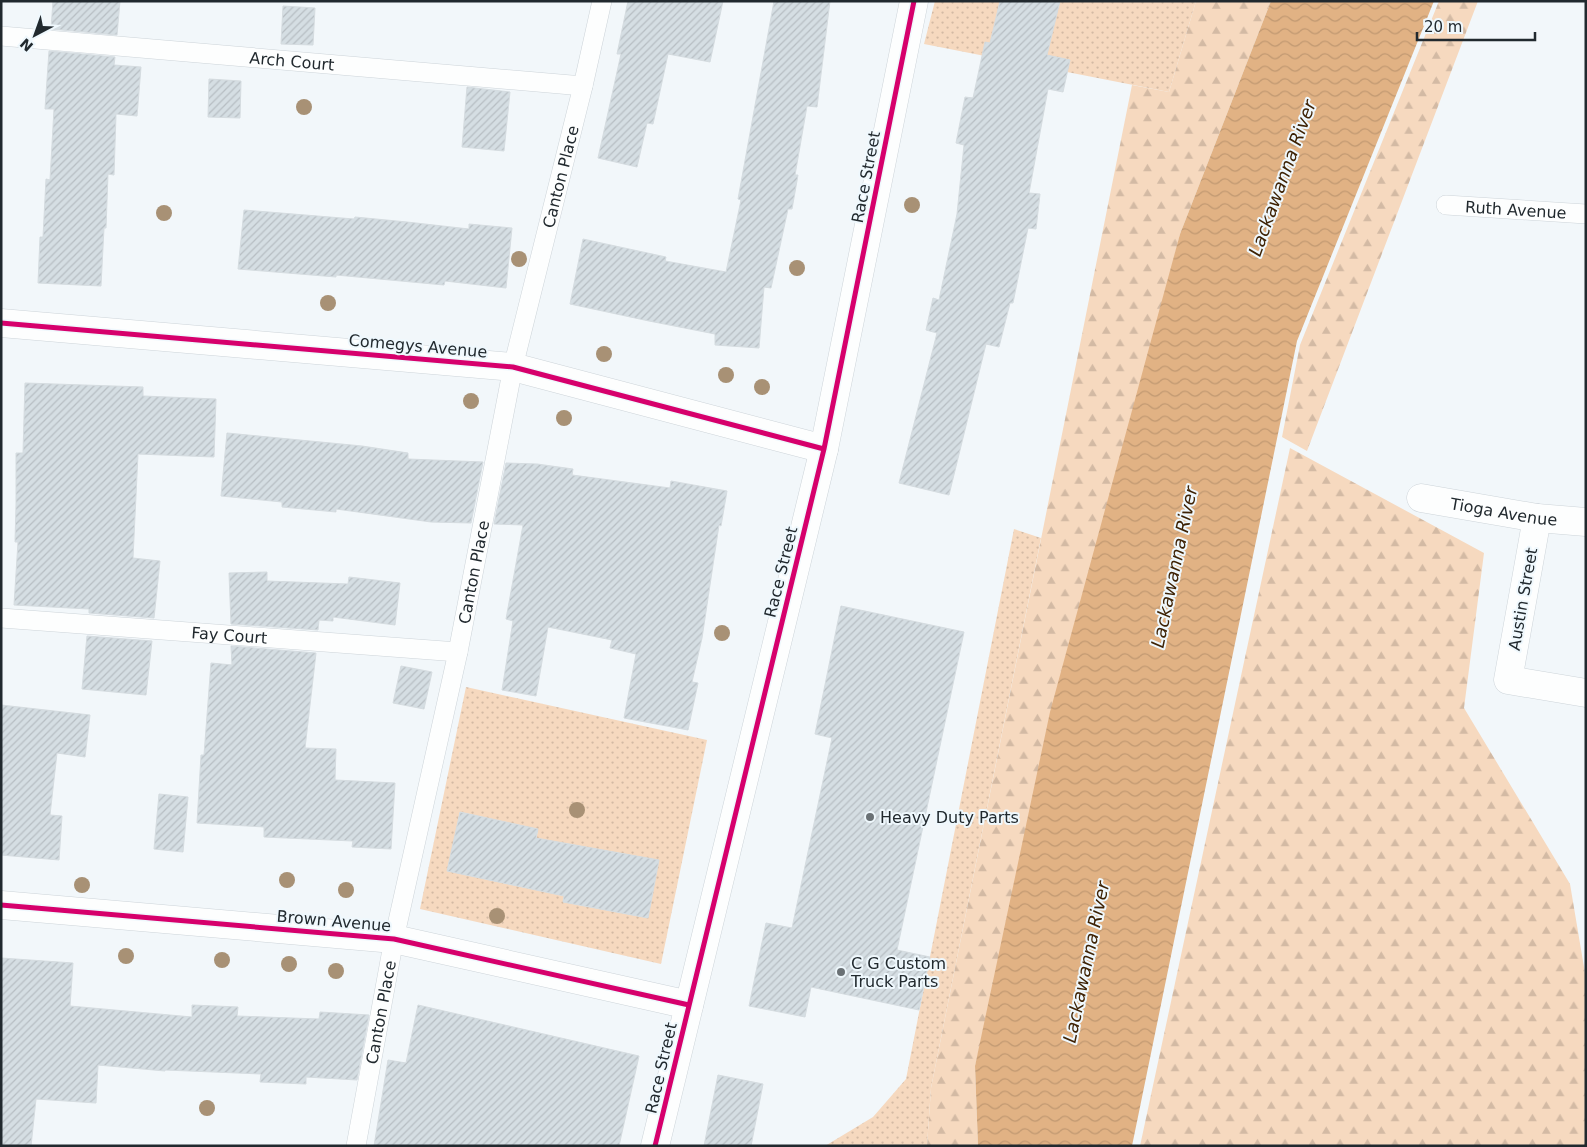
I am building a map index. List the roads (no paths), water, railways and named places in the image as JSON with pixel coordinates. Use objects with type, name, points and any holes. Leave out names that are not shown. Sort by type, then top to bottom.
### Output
[{"type":"street","name":"Race Street","points":[[655,1146],[824,449],[914,1]]},
{"type":"street","name":"Comegys Avenue","points":[[1,323],[513,367],[824,449]]},
{"type":"street","name":"Tioga Avenue","points":[[1421,498],[1537,518],[1586,522]]},
{"type":"street","name":"Austin Street","points":[[1537,518],[1508,680],[1586,694]]},
{"type":"street","name":"Brown Avenue","points":[[1,905],[394,939],[689,1004]]},
{"type":"lane","name":"Canton Place","points":[[356,1146],[394,939],[458,652],[513,367],[583,86],[602,1]]},
{"type":"lane","name":"Arch Court","points":[[1,36],[583,86]]},
{"type":"lane","name":"Ruth Avenue","points":[[1446,205],[1586,214]]},
{"type":"lane","name":"Fay Court","points":[[1,618],[458,652]]},
{"type":"water","name":"Lackawanna River","points":[[1271,1],[1434,1],[1297,341],[1132,1146],[978,1146],[975,1066],[1050,712],[1180,234]]},
{"type":"place","name":"Heavy Duty Parts","points":[[870,817]]},
{"type":"place","name":"C G Custom Truck Parts","points":[[841,972]]}]
